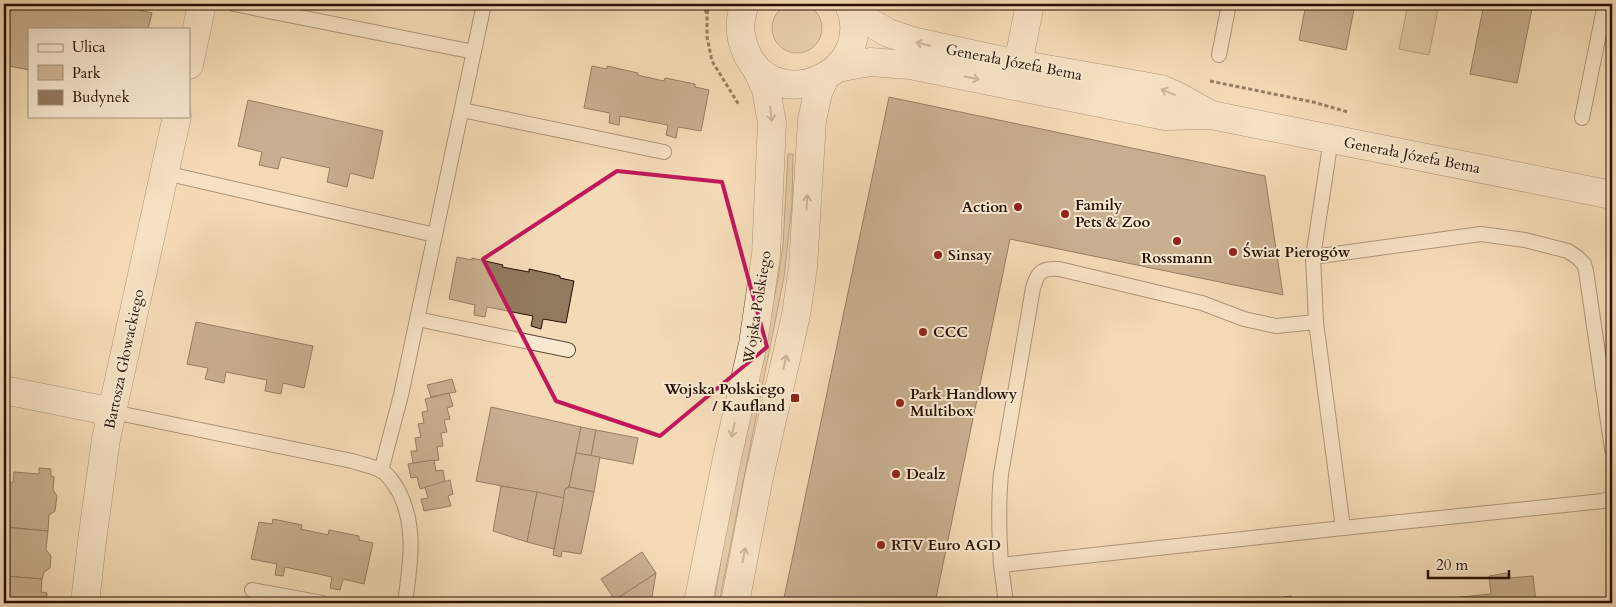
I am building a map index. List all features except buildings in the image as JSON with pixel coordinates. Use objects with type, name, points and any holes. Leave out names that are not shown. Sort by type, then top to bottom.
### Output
[{"type":"street","points":[[190,59],[202,4]]},
{"type":"street","name":"Wojska Polskiego","points":[[698,603],[727,458],[753,344],[766,255],[772,123],[766,89],[743,46],[740,32],[740,16],[745,4]]},
{"type":"street","points":[[1018,64],[1030,4]]},
{"type":"street","points":[[735,603],[759,477],[796,315],[802,267],[812,120],[818,93],[831,72],[847,55],[854,36],[850,5]]},
{"type":"street","name":"Generała Józefa Bema","points":[[850,5],[870,22],[888,32],[907,39],[1018,64],[1161,89],[1211,115]]},
{"type":"street","name":"Generała Józefa Bema","points":[[756,68],[770,78],[792,84],[803,84],[815,82],[831,72],[870,62],[910,65],[1165,116],[1211,115],[1612,195]]},
{"type":"street","name":"Bartosza Głowackiego","points":[[85,603],[106,439],[177,118]]},
{"type":"street","points":[[4,390],[113,412]]},
{"type":"lane","points":[[234,4],[474,52]]},
{"type":"lane","points":[[381,471],[418,319],[484,4]]},
{"type":"lane","points":[[1219,55],[1229,4]]},
{"type":"lane","points":[[1582,118],[1606,4]]},
{"type":"lane","points":[[462,110],[664,152]]},
{"type":"lane","points":[[1331,139],[1313,257],[1316,322],[1343,528]]},
{"type":"lane","points":[[165,173],[435,235]]},
{"type":"lane","points":[[1313,257],[1482,234],[1525,240],[1568,251],[1578,257],[1584,264],[1586,271],[1612,449]]},
{"type":"lane","points":[[1006,603],[998,532],[1001,474],[1033,288],[1037,277],[1042,271],[1059,269],[1202,303],[1244,318],[1276,326],[1316,322]]},
{"type":"lane","points":[[418,319],[568,350]]},
{"type":"lane","points":[[113,412],[352,461],[381,471],[393,481],[400,494],[406,507],[411,532],[412,555],[405,603]]},
{"type":"lane","points":[[1001,565],[1602,501],[1612,496]]},
{"type":"lane","points":[[252,590],[322,603]]},
{"type":"path","points":[[702,4],[707,14]]},
{"type":"path","points":[[710,4],[707,14],[707,37],[712,61],[740,106],[741,112]]},
{"type":"highlighted area","points":[[617,171],[722,182],[767,347],[660,436],[556,401],[483,259]]},
{"type":"green space","points":[[792,3],[802,3],[815,10],[822,23],[822,33],[815,46],[802,53],[792,53],[783,49],[776,42],[772,33],[772,23],[776,14],[783,7]]},
{"type":"green space","points":[[1408,4],[1439,4],[1429,55],[1399,49]]},
{"type":"green space","points":[[788,154],[793,154],[792,204],[784,277],[719,603],[714,603],[729,512],[778,279],[783,245]]},
{"type":"place","name":"Action","points":[[1018,207]]},
{"type":"place","name":"Family Pets & Zoo","points":[[1065,214]]},
{"type":"place","name":"Rossmann","points":[[1177,241]]},
{"type":"place","name":"Świat Pierogów","points":[[1233,252]]},
{"type":"place","name":"Sinsay","points":[[938,255]]},
{"type":"place","name":"CCC","points":[[923,332]]},
{"type":"place","name":"Wojska Polskiego / Kaufland","points":[[795,398]]},
{"type":"place","name":"Park Handlowy Multibox","points":[[900,403]]},
{"type":"place","name":"Dealz","points":[[896,474]]},
{"type":"place","name":"RTV Euro AGD","points":[[881,545]]}]
